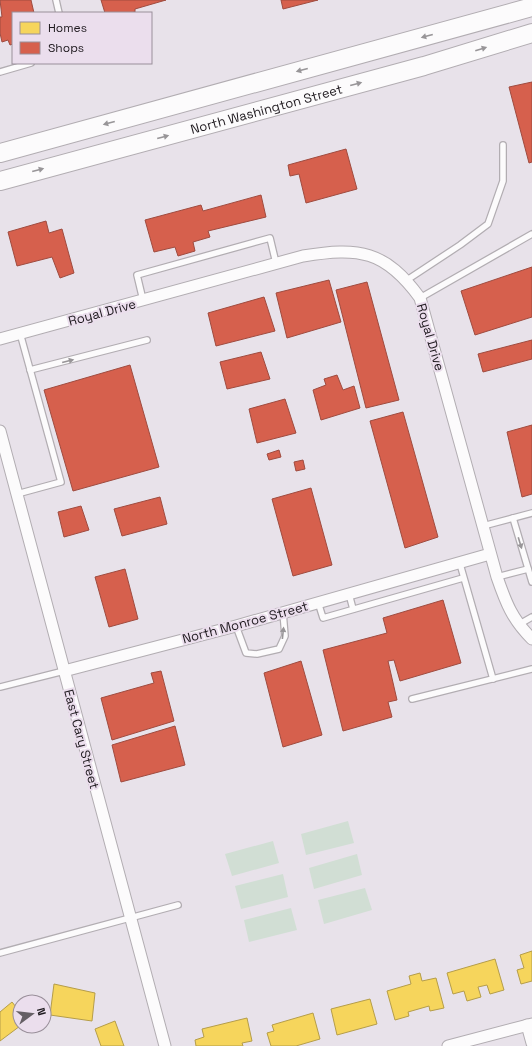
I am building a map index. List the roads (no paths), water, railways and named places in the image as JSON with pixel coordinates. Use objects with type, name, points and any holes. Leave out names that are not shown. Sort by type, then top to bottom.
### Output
[{"type":"main road","points":[[0,153],[532,7]]},
{"type":"main road","name":"North Washington Street","points":[[0,181],[424,66],[532,34]]},
{"type":"street","name":"Royal Drive","points":[[0,339],[143,301],[276,263],[335,251],[369,254],[389,263],[407,280],[420,298],[497,577],[507,606],[518,625],[532,639]]},
{"type":"street","name":"East Cary Street","points":[[0,431],[165,1046]]},
{"type":"street","name":"North Monroe Street","points":[[64,671],[236,626],[349,593],[460,564],[490,554]]},
{"type":"street","points":[[448,1046],[530,1025],[532,1043]]},
{"type":"lane","points":[[56,0],[59,12]]},
{"type":"lane","points":[[0,72],[28,64]]},
{"type":"lane","points":[[407,280],[460,245],[488,224],[503,181],[503,145]]},
{"type":"lane","points":[[420,298],[532,234]]},
{"type":"lane","points":[[143,301],[137,275],[270,238],[276,263]]},
{"type":"lane","points":[[17,494],[61,482],[20,333]]},
{"type":"lane","points":[[30,370],[147,340]]},
{"type":"lane","points":[[483,526],[532,513]]},
{"type":"lane","points":[[513,518],[532,582]]},
{"type":"lane","points":[[460,564],[493,679]]},
{"type":"lane","points":[[497,577],[528,569]]},
{"type":"lane","points":[[318,602],[323,618],[463,578]]},
{"type":"lane","points":[[349,593],[354,609]]},
{"type":"lane","points":[[236,626],[246,653],[257,654],[279,648],[285,636],[283,612]]},
{"type":"lane","points":[[518,625],[532,617]]},
{"type":"lane","points":[[412,699],[532,669]]},
{"type":"lane","name":"North Monroe Street","points":[[0,687],[64,671]]},
{"type":"lane","points":[[0,953],[178,905]]}]
